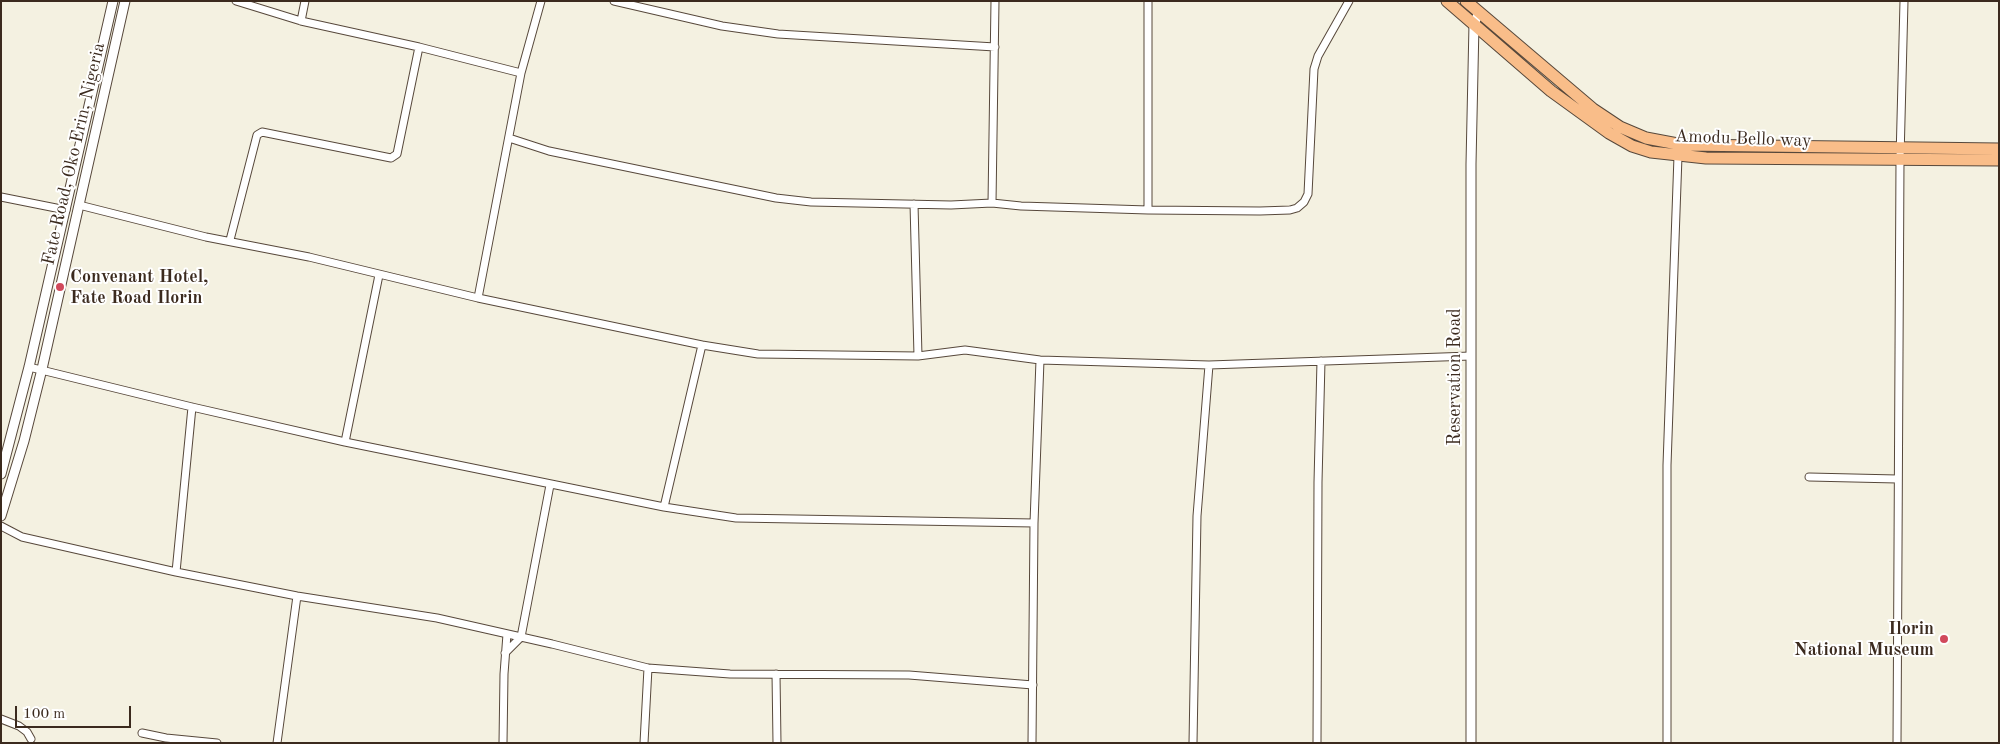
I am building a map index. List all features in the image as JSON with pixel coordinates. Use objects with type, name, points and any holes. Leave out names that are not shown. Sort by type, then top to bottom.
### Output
[{"type":"main road","name":"Amodu Bello way","points":[[1447,1],[1551,90],[1610,134],[1632,146],[1651,152],[1706,158],[1900,153],[1999,148]]},
{"type":"main road","name":"Amodu Bello way","points":[[1466,1],[1593,109],[1620,126],[1646,138],[1683,145],[1900,153],[1999,160]]},
{"type":"street","name":"Fate Road, Oko Erin, Nigeria","points":[[1,474],[29,367],[114,1]]},
{"type":"street","name":"Fate Road, Oko Erin, Nigeria","points":[[1,516],[24,441],[42,369],[125,1]]},
{"type":"street","points":[[236,1],[301,21],[419,47],[521,73]]},
{"type":"street","points":[[301,21],[305,1]]},
{"type":"street","points":[[478,298],[521,73],[541,1]]},
{"type":"street","points":[[614,1],[722,26],[778,34],[995,47]]},
{"type":"street","points":[[992,203],[995,1]]},
{"type":"street","points":[[1148,1],[1148,210]]},
{"type":"street","points":[[509,138],[549,151],[776,198],[832,204],[992,203],[1021,206],[1148,210],[1282,211],[1297,208],[1304,202],[1308,194],[1314,69],[1318,56],[1349,1]]},
{"type":"street","points":[[1897,743],[1900,153],[1904,1]]},
{"type":"street","name":"Reservation Road","points":[[1471,743],[1471,164],[1474,24],[1478,12]]},
{"type":"street","points":[[230,240],[258,135],[262,132],[391,158],[397,154],[419,47]]},
{"type":"street","points":[[1667,743],[1667,465],[1678,156]]},
{"type":"street","points":[[1,197],[66,210]]},
{"type":"street","points":[[914,204],[918,356]]},
{"type":"street","points":[[79,205],[206,237],[230,240],[478,298],[702,345],[758,354],[918,356],[965,350],[1040,360],[1209,365],[1471,356]]},
{"type":"street","points":[[345,442],[379,275]]},
{"type":"street","points":[[664,507],[702,345]]},
{"type":"street","points":[[1032,743],[1034,523],[1040,360]]},
{"type":"street","points":[[1317,743],[1320,361]]},
{"type":"street","points":[[1193,743],[1197,516],[1209,365]]},
{"type":"street","points":[[29,367],[345,442],[664,507],[736,518],[1034,523]]},
{"type":"street","points":[[176,572],[192,407]]},
{"type":"street","points":[[1809,477],[1897,479]]},
{"type":"street","points":[[505,653],[521,637],[550,485]]},
{"type":"street","points":[[1,526],[22,537],[176,572],[297,596],[437,618],[648,668],[730,674],[909,674],[1033,685]]},
{"type":"street","points":[[277,743],[297,596]]},
{"type":"street","points":[[504,743],[507,634]]},
{"type":"street","points":[[644,743],[648,668]]},
{"type":"street","points":[[776,674],[777,743]]},
{"type":"street","points":[[1,719],[19,726],[27,732],[31,739]]},
{"type":"street","points":[[142,733],[166,738],[218,743]]},
{"type":"place","name":"Convenant Hotel, Fate Road Ilorin","points":[[60,287]]},
{"type":"place","name":"Ilorin National Museum","points":[[1944,639]]}]
